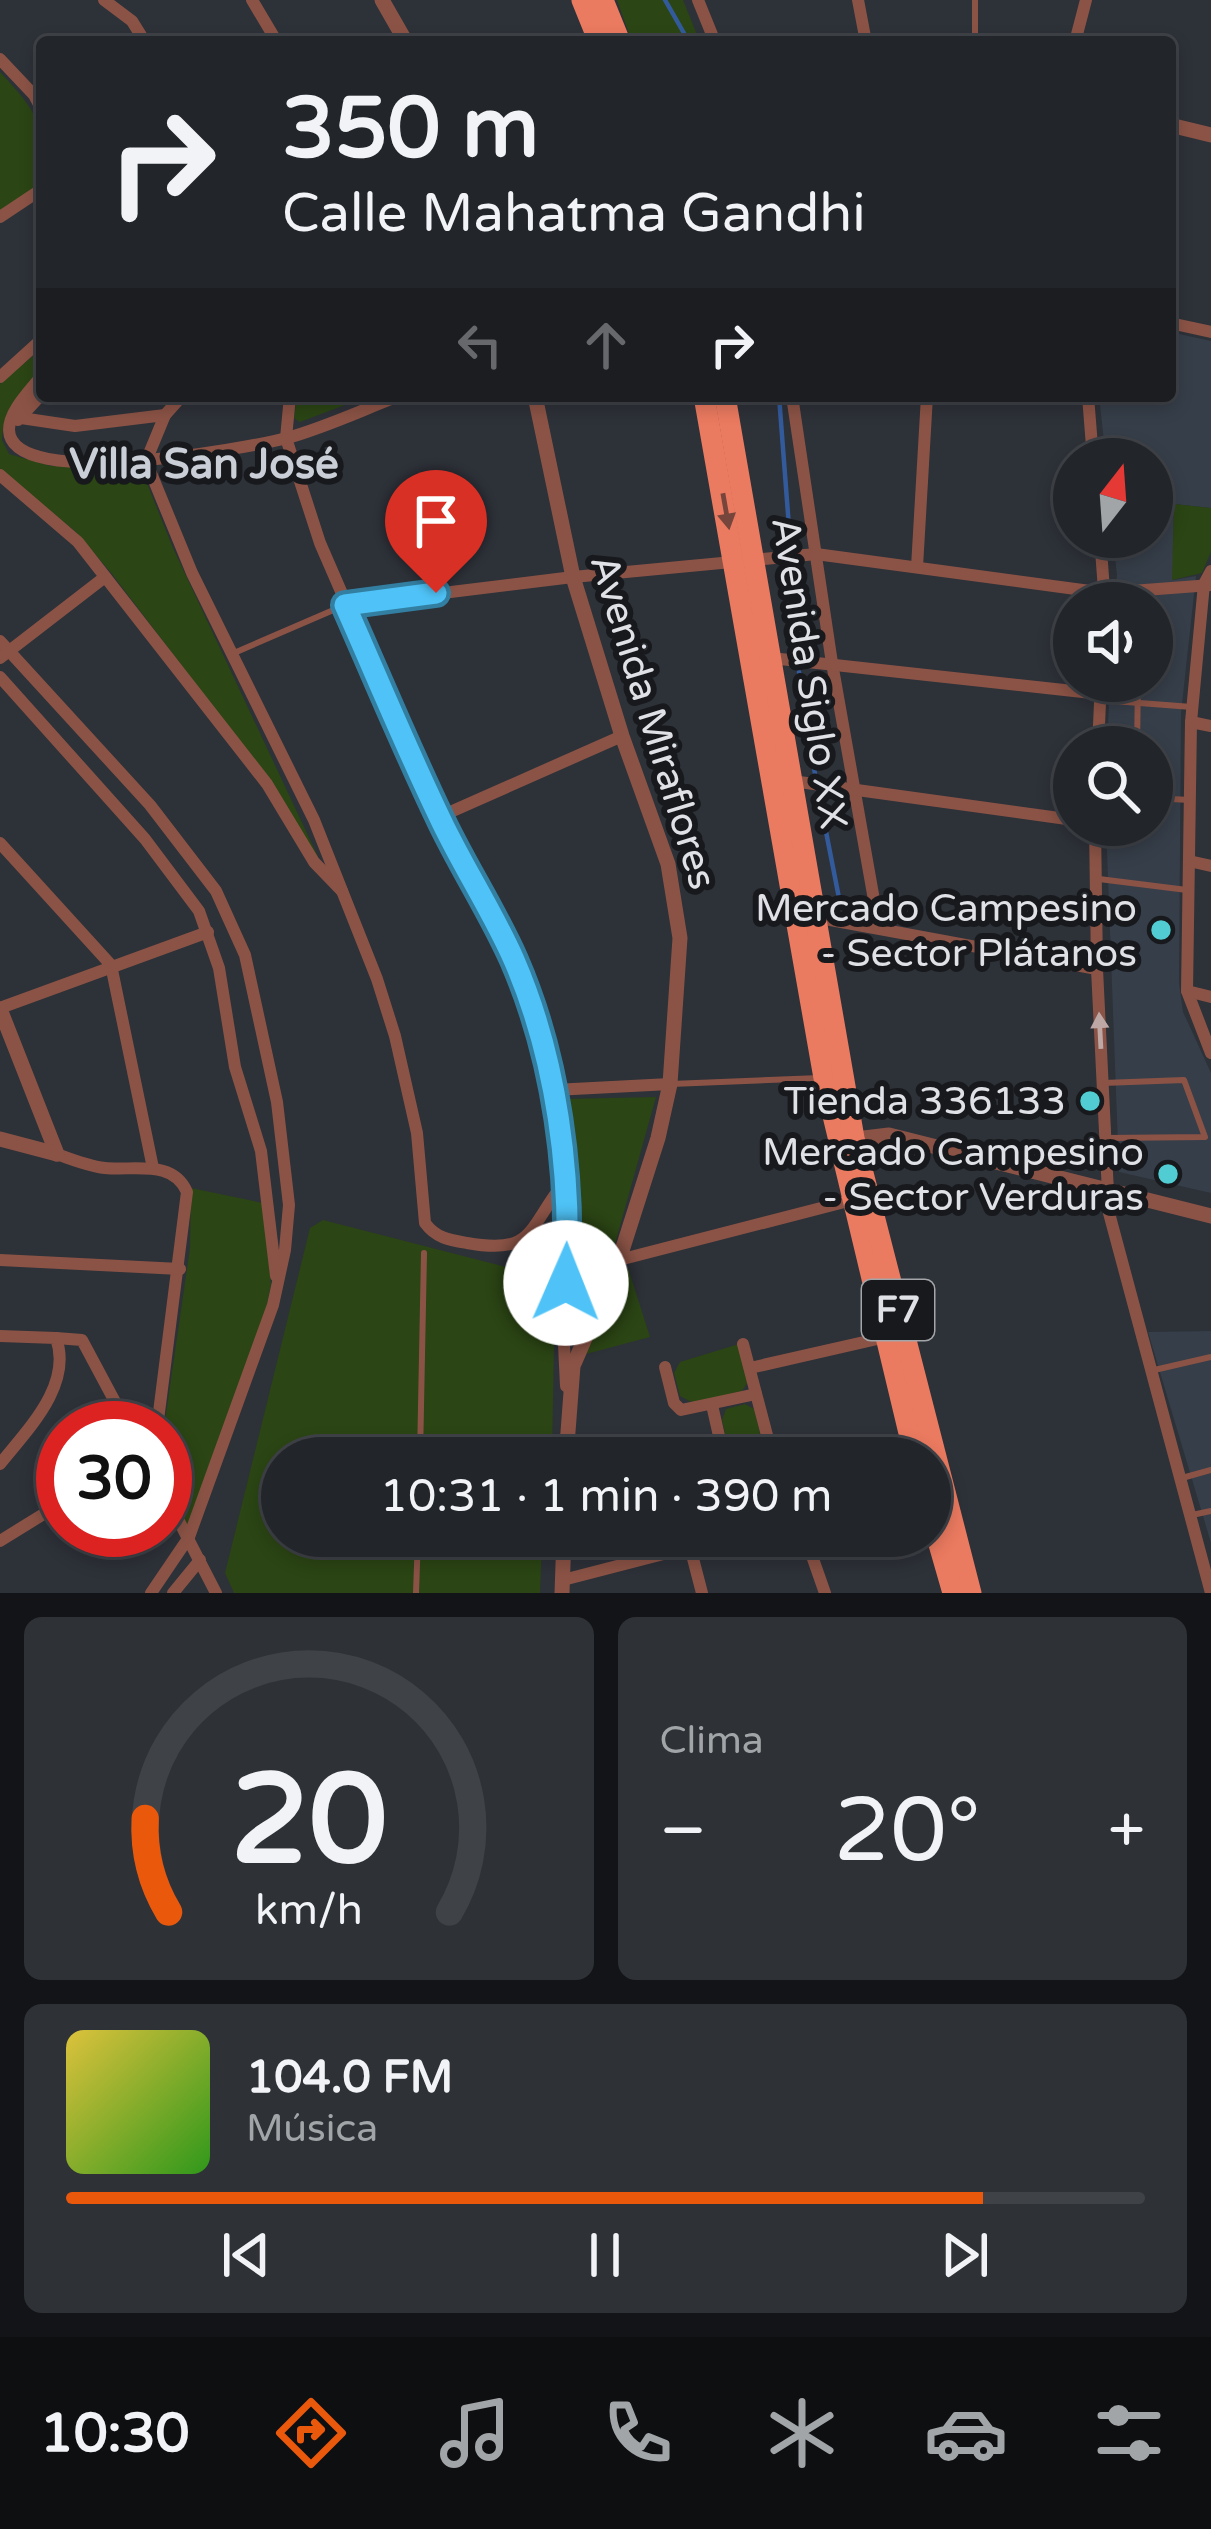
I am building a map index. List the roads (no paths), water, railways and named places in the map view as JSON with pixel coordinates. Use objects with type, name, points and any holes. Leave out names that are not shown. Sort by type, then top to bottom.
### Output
[{"type":"highway","points":[[582,0],[597,36]]},
{"type":"highway","points":[[604,0],[618,36]]},
{"type":"highway","name":"Avenida Siglo XX","points":[[705,402],[770,658],[782,780],[813,917],[846,1140]]},
{"type":"highway","name":"Avenida Siglo XX","points":[[726,402],[745,561],[824,1078],[846,1140],[924,1437]]},
{"type":"highway","name":"Avenida Siglo XX","points":[[861,1198],[910,1437]]},
{"type":"highway","name":"Avenida Siglo XX","points":[[951,1531],[971,1593]]},
{"type":"highway","points":[[943,1557],[953,1593]]},
{"type":"street","points":[[104,0],[132,21],[141,36]]},
{"type":"street","points":[[252,0],[272,36]]},
{"type":"street","points":[[382,0],[403,36]]},
{"type":"street","points":[[698,0],[713,36]]},
{"type":"street","points":[[858,0],[865,36]]},
{"type":"street","points":[[1077,36],[1086,0]]},
{"type":"street","points":[[0,58],[36,99]]},
{"type":"street","points":[[1176,126],[1211,135]]},
{"type":"street","points":[[0,217],[36,193]]},
{"type":"street","points":[[1176,323],[1211,332]]},
{"type":"street","points":[[0,377],[36,344]]},
{"type":"street","points":[[36,383],[17,407],[9,430],[17,449],[32,456],[85,463],[146,461],[286,438],[382,402]]},
{"type":"street","points":[[9,430],[36,401]]},
{"type":"street","points":[[177,402],[165,415],[146,461],[192,572],[314,820],[377,979],[417,1133],[424,1223],[442,1238],[499,1249],[511,1246],[532,1230],[563,1184]]},
{"type":"street","points":[[289,402],[286,438],[299,486],[345,605],[439,817],[514,960],[537,1020],[554,1090],[568,1241],[563,1324],[567,1412]]},
{"type":"street","name":"Avenida Miraflores","points":[[536,402],[573,577],[668,865],[680,938],[670,1084],[658,1138],[619,1260],[573,1366],[566,1437]]},
{"type":"street","points":[[793,402],[832,664],[879,928]]},
{"type":"street","points":[[917,567],[927,402]]},
{"type":"street","points":[[1088,402],[1091,438]]},
{"type":"street","points":[[21,418],[75,426],[165,415]]},
{"type":"street","points":[[0,475],[77,542],[267,784],[314,862],[343,892]]},
{"type":"street","points":[[345,605],[816,554],[1053,589]]},
{"type":"street","points":[[105,577],[3,650],[150,805],[216,892],[237,932],[277,1102],[289,1205],[286,1250],[258,1350],[192,1530]]},
{"type":"street","points":[[1173,592],[1209,580]]},
{"type":"street","points":[[1209,580],[1192,714],[1187,992],[1211,1053]]},
{"type":"street","points":[[770,658],[1053,687]]},
{"type":"street","points":[[0,676],[145,838],[199,911],[219,968],[235,1067],[260,1151],[277,1285]]},
{"type":"street","points":[[1192,714],[1211,726]]},
{"type":"street","points":[[439,817],[622,736]]},
{"type":"street","points":[[782,780],[1053,817]]},
{"type":"street","points":[[0,843],[111,965],[153,1168]]},
{"type":"street","points":[[1095,846],[1096,969],[1109,1213],[1210,1593]]},
{"type":"street","points":[[1189,861],[1211,866]]},
{"type":"street","points":[[813,917],[1096,969]]},
{"type":"street","points":[[57,1154],[0,1009],[208,932]]},
{"type":"street","points":[[1187,992],[1211,997]]},
{"type":"street","points":[[554,1090],[670,1084]]},
{"type":"street","points":[[846,1140],[889,1135],[1211,1216]]},
{"type":"street","points":[[0,1139],[107,1168],[153,1168],[183,1182],[187,1192],[180,1269],[162,1401]]},
{"type":"street","points":[[619,1260],[861,1198]]},
{"type":"street","points":[[0,1260],[180,1269]]},
{"type":"street","points":[[0,1336],[82,1340],[115,1401]]},
{"type":"street","points":[[750,1368],[886,1337]]},
{"type":"street","points":[[0,1464],[52,1394],[63,1357],[56,1338]]},
{"type":"street","points":[[742,1344],[767,1437]]},
{"type":"street","points":[[665,1367],[676,1407],[688,1411],[756,1394]]},
{"type":"street","points":[[712,1405],[719,1437]]},
{"type":"street","points":[[0,1541],[36,1519]]},
{"type":"street","points":[[192,1544],[216,1593]]},
{"type":"street","points":[[151,1593],[176,1557]]},
{"type":"street","points":[[562,1586],[657,1557]]},
{"type":"street","points":[[693,1557],[702,1593]]},
{"type":"street","points":[[813,1557],[825,1593]]},
{"type":"street","points":[[173,1593],[200,1560]]},
{"type":"lane","points":[[975,0],[975,36]]},
{"type":"lane","points":[[234,653],[345,605]]},
{"type":"lane","points":[[1135,702],[1192,714]]},
{"type":"lane","points":[[1137,726],[1138,703]]},
{"type":"lane","points":[[1173,799],[1190,800]]},
{"type":"lane","points":[[1096,879],[1191,890]]},
{"type":"lane","points":[[670,1084],[824,1078]]},
{"type":"lane","points":[[1103,1082],[1184,1079],[1205,1137],[1106,1138]]},
{"type":"lane","points":[[420,1437],[424,1253]]},
{"type":"lane","points":[[1150,1371],[1211,1357]]},
{"type":"lane","points":[[1179,1479],[1211,1470]]},
{"type":"lane","points":[[1189,1516],[1211,1511]]},
{"type":"lane","points":[[416,1593],[417,1557]]},
{"type":"waterway","points":[[665,0],[686,36]]},
{"type":"waterway","points":[[779,402],[790,540]]},
{"type":"waterway","points":[[787,564],[794,649]]},
{"type":"waterway","points":[[799,672],[815,774]]},
{"type":"waterway","points":[[819,796],[839,898]]},
{"type":"place","name":"Mercado Campesino - Sector Plátanos","points":[[1161,930]]},
{"type":"place","name":"Tienda 336133","points":[[1090,1101]]},
{"type":"place","name":"Mercado Campesino - Sector Verduras","points":[[1168,1174]]},
{"type":"district","name":"Villa San José","points":[[204,464]]}]
